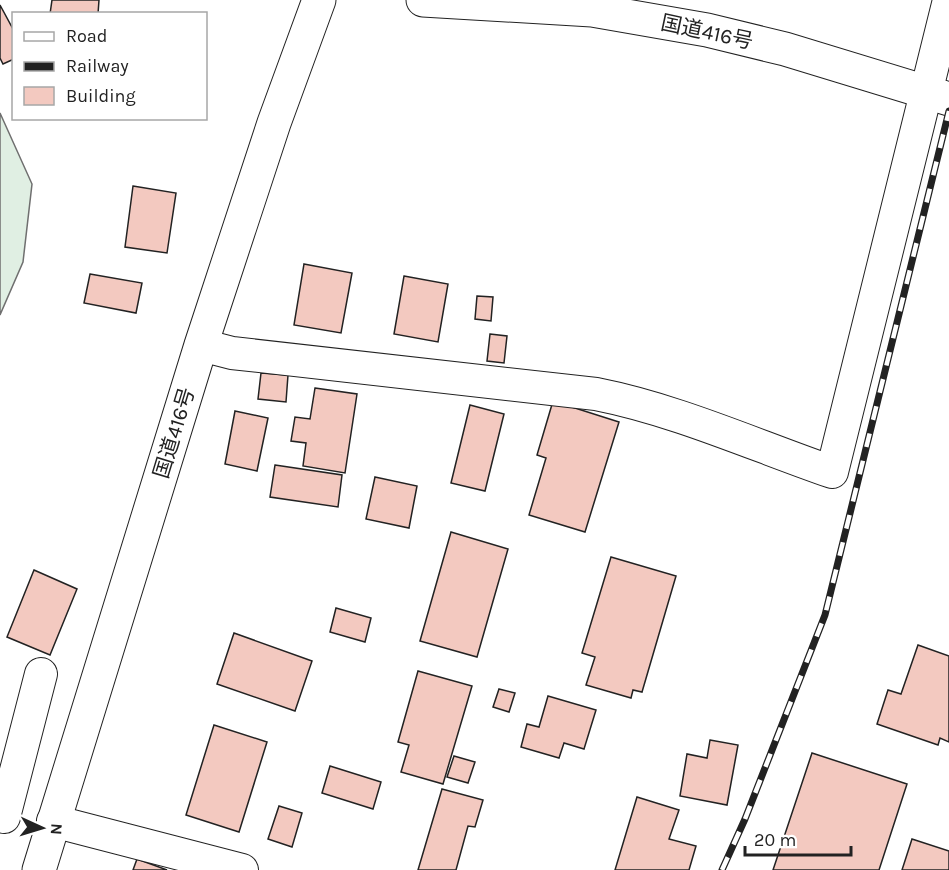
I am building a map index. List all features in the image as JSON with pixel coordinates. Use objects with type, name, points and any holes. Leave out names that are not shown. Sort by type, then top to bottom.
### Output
[{"type":"highway","name":"国道416号","points":[[423,0],[592,10],[707,30],[785,49],[938,96]]},
{"type":"highway","name":"国道416号","points":[[39,870],[201,345],[274,123],[311,1]]},
{"type":"street","points":[[201,345],[232,353],[596,394],[636,402],[832,472],[938,96],[949,0]]},
{"type":"street","points":[[41,674],[2,817],[53,824],[242,870]]},
{"type":"green space","points":[[0,113],[32,184],[23,262],[0,315]]},
{"type":"building","points":[[52,0],[99,0],[98,12],[50,12]]},
{"type":"building","points":[[0,5],[12,27],[12,60],[3,64],[0,58]]},
{"type":"building","points":[[133,186],[176,193],[167,253],[125,247]]},
{"type":"building","points":[[304,264],[352,273],[341,333],[294,325]]},
{"type":"building","points":[[90,274],[142,283],[136,313],[84,303]]},
{"type":"building","points":[[404,276],[448,284],[438,342],[394,334]]},
{"type":"building","points":[[477,296],[493,297],[491,321],[475,319]]},
{"type":"building","points":[[490,334],[507,336],[504,363],[487,361]]},
{"type":"building","points":[[261,373],[288,375],[286,402],[258,399]]},
{"type":"building","points":[[315,388],[357,394],[345,473],[303,466],[306,443],[291,441],[295,417],[310,419]]},
{"type":"building","points":[[553,401],[619,422],[585,532],[529,515],[546,458],[537,455]]},
{"type":"building","points":[[470,405],[504,414],[485,491],[451,483]]},
{"type":"building","points":[[235,411],[268,418],[257,471],[225,464]]},
{"type":"building","points":[[275,465],[342,475],[338,507],[270,497]]},
{"type":"building","points":[[375,477],[417,486],[409,528],[366,519]]},
{"type":"building","points":[[451,532],[508,549],[477,657],[420,641]]},
{"type":"building","points":[[611,557],[676,576],[642,692],[633,690],[631,698],[586,685],[595,657],[582,653]]},
{"type":"building","points":[[34,570],[77,589],[50,655],[7,637]]},
{"type":"building","points":[[336,608],[371,618],[365,642],[330,632]]},
{"type":"building","points":[[234,633],[312,661],[295,711],[217,684]]},
{"type":"building","points":[[918,645],[949,656],[949,742],[940,738],[938,745],[877,724],[888,690],[901,694]]},
{"type":"building","points":[[418,671],[472,686],[443,784],[401,772],[409,745],[398,742]]},
{"type":"building","points":[[499,689],[515,693],[509,712],[493,707]]},
{"type":"building","points":[[548,696],[596,710],[584,749],[564,743],[559,758],[521,747],[527,724],[539,727]]},
{"type":"building","points":[[214,725],[267,742],[239,832],[186,815]]},
{"type":"building","points":[[710,740],[738,745],[727,805],[680,796],[687,754],[707,758]]},
{"type":"building","points":[[812,753],[907,784],[879,870],[773,870]]},
{"type":"building","points":[[454,756],[475,762],[468,783],[447,777]]},
{"type":"building","points":[[330,766],[381,782],[373,809],[322,793]]},
{"type":"building","points":[[442,789],[483,800],[475,827],[468,826],[456,870],[418,870]]},
{"type":"building","points":[[637,797],[679,810],[669,839],[696,846],[689,870],[615,870]]},
{"type":"building","points":[[279,806],[302,813],[292,847],[268,839]]},
{"type":"building","points":[[912,839],[949,851],[949,870],[902,870]]},
{"type":"building","points":[[137,859],[167,870],[133,870]]},
{"type":"railway","points":[[722,870],[745,819],[825,615],[949,111]]}]
